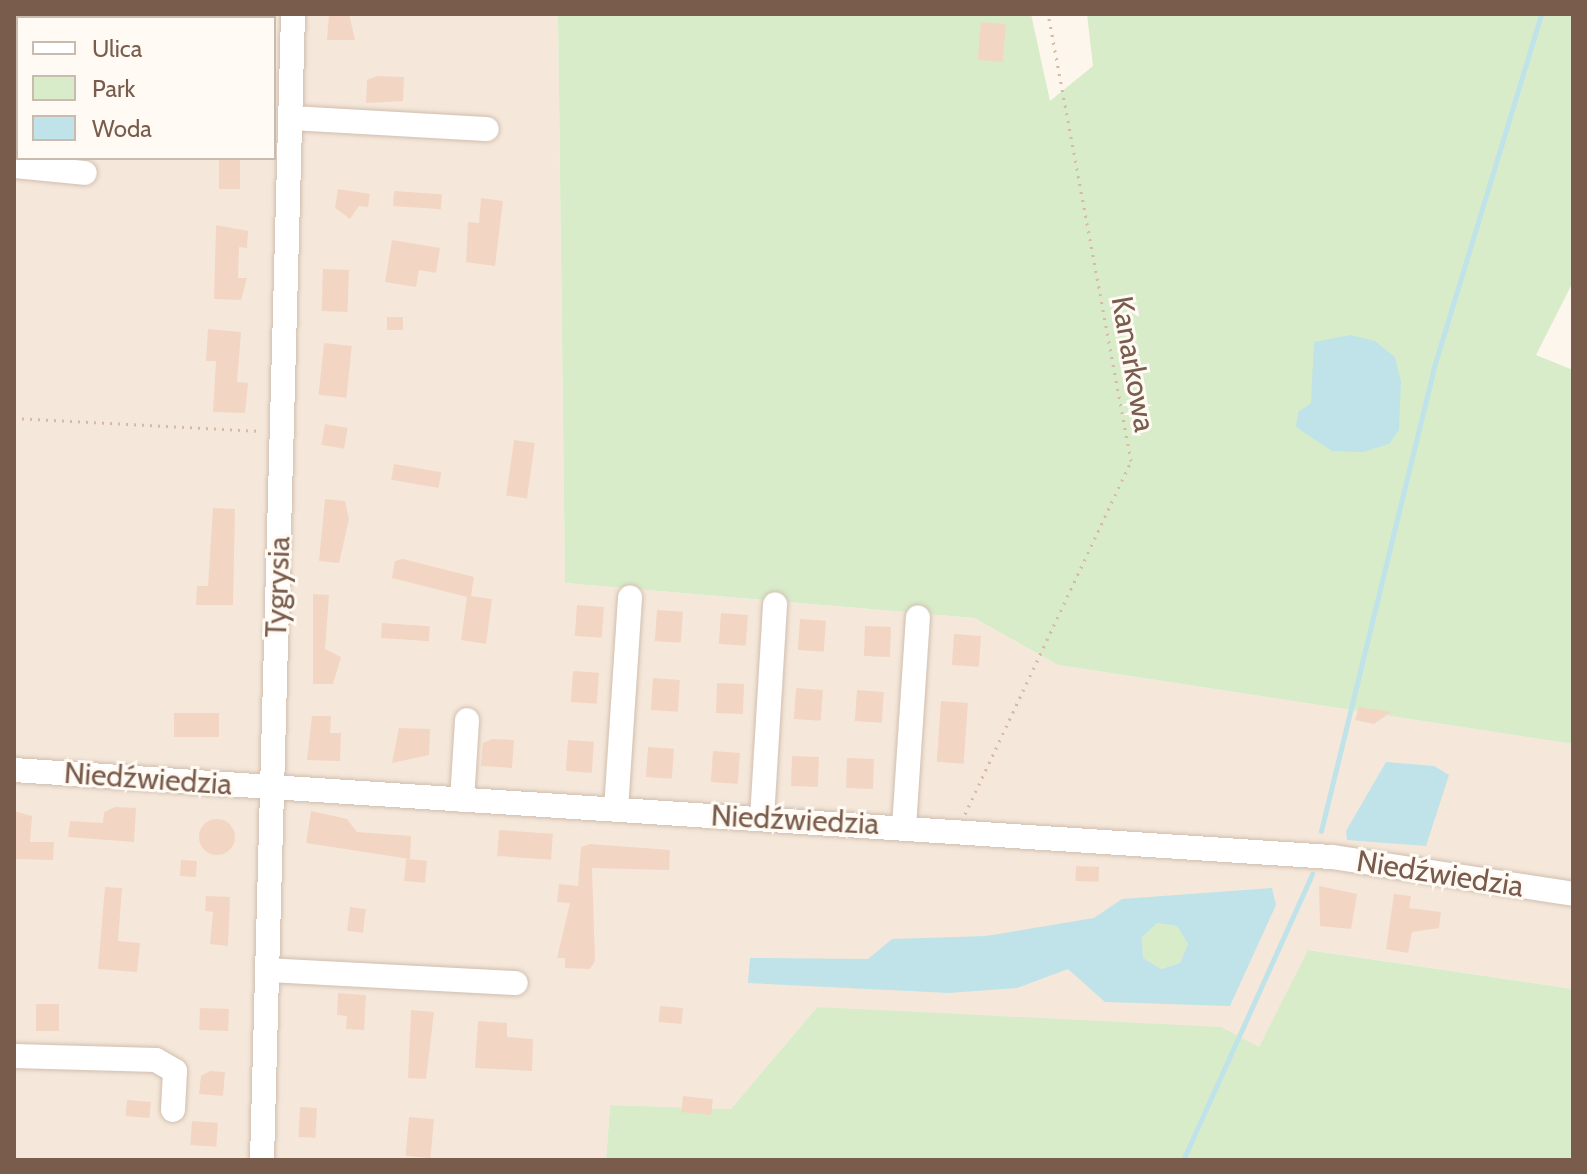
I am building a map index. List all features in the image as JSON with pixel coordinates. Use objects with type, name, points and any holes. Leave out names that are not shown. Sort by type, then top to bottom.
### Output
[{"type":"street","name":"Tygrysia","points":[[262,1160],[293,14]]},
{"type":"street","points":[[290,118],[487,129]]},
{"type":"street","points":[[14,166],[85,173]]},
{"type":"street","points":[[616,809],[630,597]]},
{"type":"street","points":[[762,818],[775,604]]},
{"type":"street","points":[[904,827],[918,617]]},
{"type":"street","points":[[462,800],[467,720]]},
{"type":"street","name":"Niedźwiedzia","points":[[14,770],[1332,857],[1573,894]]},
{"type":"street","points":[[267,970],[516,983]]},
{"type":"street","points":[[14,1056],[156,1060],[175,1071],[173,1110]]},
{"type":"path","name":"Kanarkowa","points":[[957,830],[1131,461],[1048,14]]},
{"type":"path","points":[[14,418],[283,432]]},
{"type":"shaded area","points":[[14,14],[558,14],[565,583],[974,618],[1058,665],[1573,744],[1573,989],[1309,950],[1259,1047],[817,1007],[731,1109],[610,1105],[606,1160],[14,1160]]},
{"type":"green space","points":[[558,14],[1031,14],[1050,101],[1093,66],[1087,14],[1573,14],[1573,282],[1536,355],[1573,370],[1573,744],[1058,665],[974,618],[565,583]]},
{"type":"green space","points":[[1157,923],[1177,926],[1188,944],[1180,963],[1160,969],[1143,958],[1142,937]]},
{"type":"green space","points":[[1308,950],[1573,989],[1573,1160],[606,1160],[610,1105],[731,1109],[817,1007],[1221,1027],[1259,1047]]},
{"type":"water","points":[[1350,335],[1375,341],[1395,357],[1401,382],[1399,430],[1389,444],[1363,452],[1332,451],[1296,427],[1298,412],[1311,403],[1314,342]]},
{"type":"water","points":[[1386,762],[1434,766],[1449,775],[1426,846],[1347,840],[1346,831]]},
{"type":"water","points":[[1272,888],[1276,905],[1230,1006],[1105,1002],[1068,969],[1017,988],[949,993],[748,983],[750,958],[868,959],[892,939],[986,936],[1094,918],[1122,899]],"holes":[[[1157,923],[1177,926],[1188,944],[1180,963],[1161,969],[1143,958],[1142,937]]]},
{"type":"building","points":[[329,14],[349,14],[355,40],[327,40]]},
{"type":"building","points":[[981,22],[1006,24],[1003,62],[978,60]]},
{"type":"building","points":[[377,76],[404,77],[403,101],[366,103],[367,80]]},
{"type":"building","points":[[219,160],[240,160],[240,189],[219,189]]},
{"type":"building","points":[[338,189],[370,194],[368,207],[359,206],[350,219],[335,208]]},
{"type":"building","points":[[394,191],[442,194],[441,209],[393,206]]},
{"type":"building","points":[[481,198],[503,201],[495,266],[466,262],[468,222],[479,223]]},
{"type":"building","points":[[216,225],[248,231],[247,248],[239,247],[238,278],[247,278],[241,300],[214,299]]},
{"type":"building","points":[[392,240],[440,248],[436,273],[419,270],[416,287],[385,282]]},
{"type":"building","points":[[323,269],[349,270],[348,312],[322,311]]},
{"type":"building","points":[[387,317],[403,317],[403,330],[387,330]]},
{"type":"building","points":[[208,329],[241,332],[237,382],[248,383],[245,413],[213,412],[216,361],[206,361]]},
{"type":"building","points":[[324,343],[352,346],[346,398],[319,395]]},
{"type":"building","points":[[325,424],[348,428],[344,449],[321,445]]},
{"type":"building","points":[[514,440],[535,443],[527,498],[506,495]]},
{"type":"building","points":[[394,464],[441,472],[438,488],[391,480]]},
{"type":"building","points":[[325,499],[345,501],[349,519],[339,563],[319,561]]},
{"type":"building","points":[[213,508],[235,509],[233,605],[196,605],[197,586],[208,586]]},
{"type":"building","points":[[403,559],[474,577],[471,596],[492,599],[486,644],[461,640],[467,597],[392,578],[395,561]]},
{"type":"building","points":[[313,594],[329,595],[325,649],[341,657],[333,684],[313,684]]},
{"type":"building","points":[[577,605],[604,607],[602,638],[575,636]]},
{"type":"building","points":[[657,610],[683,612],[681,643],[655,641]]},
{"type":"building","points":[[721,613],[748,615],[746,646],[719,644]]},
{"type":"building","points":[[800,619],[826,621],[824,652],[798,650]]},
{"type":"building","points":[[382,623],[430,626],[429,641],[381,638]]},
{"type":"building","points":[[865,626],[891,627],[890,657],[864,656]]},
{"type":"building","points":[[954,634],[981,636],[979,667],[952,665]]},
{"type":"building","points":[[573,671],[599,673],[597,704],[571,702]]},
{"type":"building","points":[[653,678],[680,680],[678,712],[651,710]]},
{"type":"building","points":[[717,683],[744,684],[743,714],[716,713]]},
{"type":"building","points":[[796,688],[823,690],[821,721],[794,719]]},
{"type":"building","points":[[857,690],[884,692],[882,723],[855,721]]},
{"type":"building","points":[[941,701],[968,703],[964,764],[937,762]]},
{"type":"building","points":[[1359,707],[1391,712],[1374,724],[1355,720]]},
{"type":"building","points":[[174,713],[219,713],[219,737],[174,737]]},
{"type":"building","points":[[312,716],[331,716],[330,733],[341,733],[340,761],[307,760]]},
{"type":"building","points":[[399,728],[430,729],[429,755],[392,763]]},
{"type":"building","points":[[492,739],[514,740],[512,768],[481,766],[483,743]]},
{"type":"building","points":[[568,740],[594,742],[592,773],[566,771]]},
{"type":"building","points":[[648,747],[674,749],[672,779],[646,777]]},
{"type":"building","points":[[713,751],[740,753],[738,784],[711,782]]},
{"type":"building","points":[[792,756],[819,757],[818,787],[791,786]]},
{"type":"building","points":[[847,758],[874,759],[873,789],[846,788]]},
{"type":"building","points":[[115,807],[136,808],[134,842],[68,837],[70,821],[103,823],[104,812]]},
{"type":"building","points":[[14,811],[32,816],[30,842],[54,842],[53,860],[16,859]]},
{"type":"building","points":[[311,811],[347,819],[357,832],[411,836],[410,859],[306,843]]},
{"type":"building","points":[[217,819],[230,824],[235,837],[230,850],[217,855],[204,850],[199,837],[204,824]]},
{"type":"building","points":[[499,830],[553,834],[551,860],[497,856]]},
{"type":"building","points":[[590,844],[670,850],[669,870],[592,868],[595,961],[590,969],[565,968],[565,958],[557,958],[570,903],[557,902],[559,884],[578,886],[581,847]]},
{"type":"building","points":[[406,859],[427,861],[425,883],[404,881]]},
{"type":"building","points":[[181,860],[197,861],[196,877],[180,876]]},
{"type":"building","points":[[1076,866],[1099,867],[1098,882],[1075,881]]},
{"type":"building","points":[[1319,886],[1357,894],[1351,929],[1320,926]]},
{"type":"building","points":[[105,887],[122,888],[118,941],[140,943],[137,972],[98,969]]},
{"type":"building","points":[[1394,894],[1411,896],[1409,908],[1441,912],[1439,928],[1412,932],[1408,953],[1386,949]]},
{"type":"building","points":[[206,896],[230,897],[228,946],[210,944],[213,912],[205,911]]},
{"type":"building","points":[[350,907],[366,909],[363,933],[347,931]]},
{"type":"building","points":[[338,993],[366,995],[364,1030],[346,1029],[347,1016],[337,1015]]},
{"type":"building","points":[[36,1004],[59,1004],[59,1031],[36,1031]]},
{"type":"building","points":[[660,1006],[683,1008],[682,1024],[659,1022]]},
{"type":"building","points":[[200,1008],[229,1009],[228,1031],[199,1030]]},
{"type":"building","points":[[411,1010],[434,1012],[426,1079],[408,1078]]},
{"type":"building","points":[[478,1021],[507,1023],[507,1037],[533,1039],[532,1071],[475,1068]]},
{"type":"building","points":[[210,1071],[225,1072],[223,1096],[199,1094],[201,1076]]},
{"type":"building","points":[[683,1096],[713,1099],[711,1115],[681,1112]]},
{"type":"building","points":[[127,1100],[151,1102],[150,1118],[126,1116]]},
{"type":"building","points":[[300,1107],[317,1108],[315,1138],[298,1137]]},
{"type":"building","points":[[409,1117],[434,1119],[431,1158],[406,1156]]},
{"type":"building","points":[[192,1121],[218,1123],[216,1147],[190,1145]]},
{"type":"waterway","points":[[1321,831],[1433,370],[1541,14]]},
{"type":"waterway","points":[[1183,1160],[1312,874]]}]
